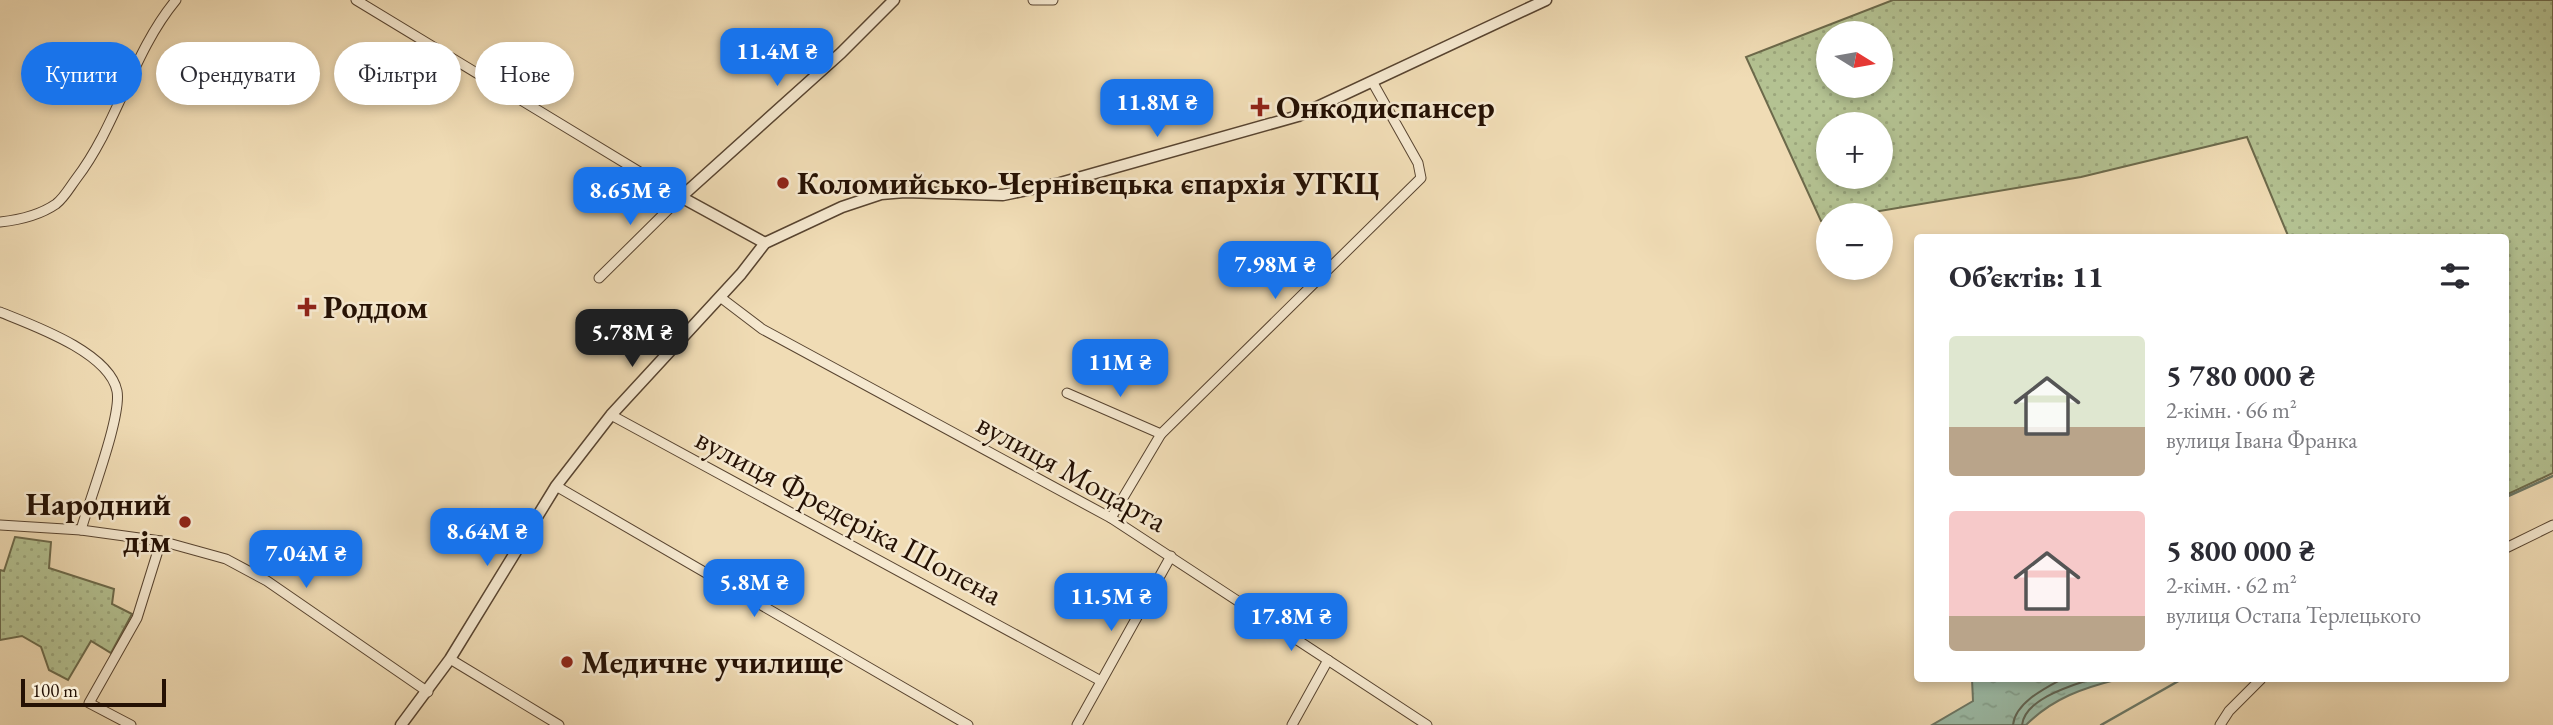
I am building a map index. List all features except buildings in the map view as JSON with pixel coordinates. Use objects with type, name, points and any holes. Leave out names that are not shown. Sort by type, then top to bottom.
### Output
[{"type":"street","points":[[0,222],[25,218],[54,205],[62,197],[90,160],[150,39],[176,0]]},
{"type":"street","points":[[356,0],[681,197],[765,243]]},
{"type":"street","points":[[599,278],[681,197],[841,53],[894,0]]},
{"type":"street","points":[[1033,0],[1053,0]]},
{"type":"street","points":[[401,725],[450,659],[556,486],[611,415],[720,297],[765,243],[842,207],[881,194],[905,192],[992,196],[1059,183],[1298,116],[1546,0]]},
{"type":"street","points":[[1111,518],[1161,434],[1421,178],[1418,163],[1373,82]]},
{"type":"street","name":"вулиця Моцарта","points":[[720,297],[762,329],[1111,518],[1427,725]]},
{"type":"street","points":[[0,312],[50,332],[87,355],[107,372],[115,384],[117,395],[114,415],[81,530]]},
{"type":"street","points":[[1067,393],[1161,434]]},
{"type":"street","name":"вулиця Фредеріка Шопена","points":[[611,415],[1101,681]]},
{"type":"street","points":[[556,486],[968,725]]},
{"type":"street","points":[[2509,546],[2553,524]]},
{"type":"street","points":[[0,525],[81,530],[161,541],[201,550],[254,574],[428,692]]},
{"type":"street","points":[[131,725],[89,703],[137,618],[161,541]]},
{"type":"street","points":[[1077,725],[1171,556]]},
{"type":"street","points":[[450,659],[559,725]]},
{"type":"street","points":[[1292,725],[1328,660]]},
{"type":"street","points":[[2220,725],[2229,711],[2258,682]]},
{"type":"shaded area","points":[[1893,0],[2553,0],[2553,473],[2509,494],[2509,234],[2287,234],[2247,137],[2081,177],[1893,209],[1893,203],[1816,203],[1816,210],[1746,57],[1816,30],[1816,98],[1894,98],[1894,21],[1839,21]]},
{"type":"shaded area","points":[[15,537],[51,542],[49,568],[114,589],[112,604],[132,614],[111,653],[91,641],[68,680],[49,670],[41,647],[22,636],[0,640],[0,570],[4,571]]},
{"type":"water","points":[[1972,682],[2108,682],[2069,695],[2026,725],[1932,725],[1973,701]]},
{"type":"waterway","points":[[2509,496],[2553,476]]},
{"type":"waterway","points":[[2101,725],[2177,682]]},
{"type":"place","name":"Онкодиспансер","points":[[1260,107]]},
{"type":"place","name":"Коломийсько-Чернівецька єпархія УГКЦ","points":[[783,183]]},
{"type":"place","name":"Роддом","points":[[307,307]]},
{"type":"place","name":"Народний дім","points":[[185,522]]},
{"type":"place","name":"Медичне училище","points":[[567,662]]}]
